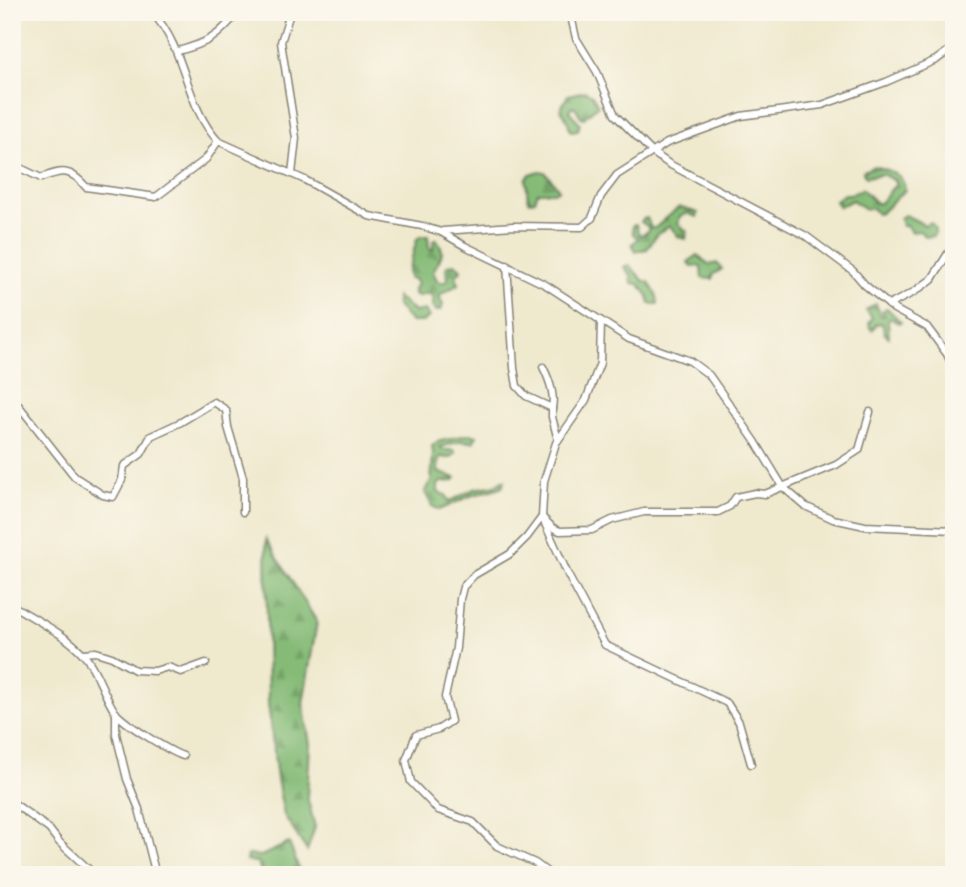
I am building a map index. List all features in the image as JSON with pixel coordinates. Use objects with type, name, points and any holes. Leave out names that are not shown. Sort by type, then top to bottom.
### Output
[{"type":"street","points":[[152,12],[178,51],[199,113],[207,129],[218,141],[292,174],[369,216],[441,232],[546,285],[629,338],[690,361],[709,375],[783,487],[805,506],[833,519],[865,526],[954,530]]},
{"type":"street","points":[[178,51],[203,45],[221,33],[237,12]]},
{"type":"street","points":[[286,12],[289,16],[281,42],[296,138],[292,174]]},
{"type":"street","points":[[570,12],[576,38],[597,72],[611,109],[652,152],[669,164],[806,236],[853,271],[889,305],[927,327],[947,354],[954,369]]},
{"type":"street","points":[[441,232],[513,226],[582,227],[593,218],[601,195],[611,182],[652,152],[679,137],[741,116],[829,102],[886,82],[936,60],[954,47]]},
{"type":"street","points":[[12,164],[41,178],[59,171],[76,174],[86,187],[156,197],[206,159],[218,141]]},
{"type":"street","points":[[889,305],[932,279],[954,244]]},
{"type":"street","points":[[507,265],[517,386],[526,396],[552,408]]},
{"type":"street","points":[[601,321],[600,363],[586,400],[558,440],[544,481],[542,517],[569,577],[606,645],[727,703],[739,722],[751,764]]},
{"type":"street","points":[[543,367],[549,379],[554,402],[552,417],[558,440]]},
{"type":"street","points":[[12,397],[75,477],[103,495],[113,497],[122,480],[124,466],[141,454],[150,436],[181,422],[214,402],[226,410],[228,427],[243,478],[243,512]]},
{"type":"street","points":[[542,517],[560,531],[592,530],[612,520],[644,512],[718,512],[730,506],[736,497],[765,494],[836,465],[859,450],[870,412]]},
{"type":"street","points":[[542,517],[510,554],[474,575],[463,587],[456,648],[445,697],[451,721],[439,729],[416,735],[406,760],[411,782],[438,810],[473,822],[497,846],[535,863],[551,875]]},
{"type":"street","points":[[12,605],[83,653],[96,673],[116,713],[116,734],[127,779],[156,875]]},
{"type":"street","points":[[83,653],[96,652],[112,657],[135,670],[155,671],[168,667],[181,672],[206,663]]},
{"type":"street","points":[[116,713],[171,752],[183,756]]},
{"type":"street","points":[[12,802],[49,830],[95,875]]},
{"type":"green space","points":[[585,91],[592,95],[598,105],[584,118],[575,107],[571,107],[569,111],[580,123],[578,130],[571,131],[561,109],[568,95]]},
{"type":"green space","points":[[874,166],[898,176],[905,190],[881,213],[877,214],[872,208],[865,209],[852,200],[839,207],[835,201],[844,194],[852,194],[862,189],[876,203],[880,203],[895,185],[895,181],[882,174],[867,177],[864,175],[863,171]]},
{"type":"green space","points":[[545,172],[559,189],[554,192],[538,192],[535,200],[528,201],[526,179],[530,174]]},
{"type":"green space","points":[[679,207],[698,213],[697,217],[687,213],[680,216],[678,224],[687,232],[686,239],[679,237],[670,226],[657,234],[647,249],[636,251],[632,244],[638,239],[633,234],[632,226],[636,225],[639,235],[646,233],[649,230],[641,222],[643,219],[647,218],[651,228],[655,228]]},
{"type":"green space","points":[[905,215],[925,225],[930,222],[935,229],[933,236],[925,237],[920,231],[912,232],[907,226],[902,226],[900,218]]},
{"type":"green space","points":[[428,236],[429,248],[433,249],[433,241],[436,239],[442,249],[433,272],[438,282],[448,279],[448,265],[456,264],[461,270],[456,276],[459,284],[439,295],[443,305],[441,310],[436,311],[432,307],[433,297],[429,293],[414,295],[417,284],[414,279],[409,278],[408,272],[417,239]]},
{"type":"green space","points":[[698,255],[709,265],[717,263],[722,269],[713,275],[713,279],[702,278],[701,267],[688,262]]},
{"type":"green space","points":[[629,265],[645,282],[649,282],[657,296],[658,304],[650,304],[648,296],[639,284],[632,283],[631,275],[624,267]]},
{"type":"green space","points":[[396,297],[414,312],[425,310],[429,317],[422,322],[411,322],[396,305]]},
{"type":"green space","points":[[876,304],[881,316],[885,316],[882,311],[887,308],[901,322],[890,318],[888,320],[889,337],[885,334],[882,323],[872,330],[870,328],[872,318],[866,310]]},
{"type":"green space","points":[[470,434],[477,436],[473,442],[461,441],[441,447],[456,453],[450,458],[439,457],[438,472],[456,478],[453,481],[441,482],[438,492],[446,495],[449,502],[474,489],[496,485],[505,480],[502,487],[470,496],[440,510],[432,506],[425,492],[431,482],[432,446],[437,442]]},
{"type":"green space","points":[[266,539],[317,622],[303,703],[310,744],[307,797],[315,827],[307,851],[284,815],[277,779],[268,703]]},
{"type":"green space","points":[[289,843],[299,869],[295,875],[257,875],[261,871],[257,862],[246,861],[247,855],[261,856]]}]
